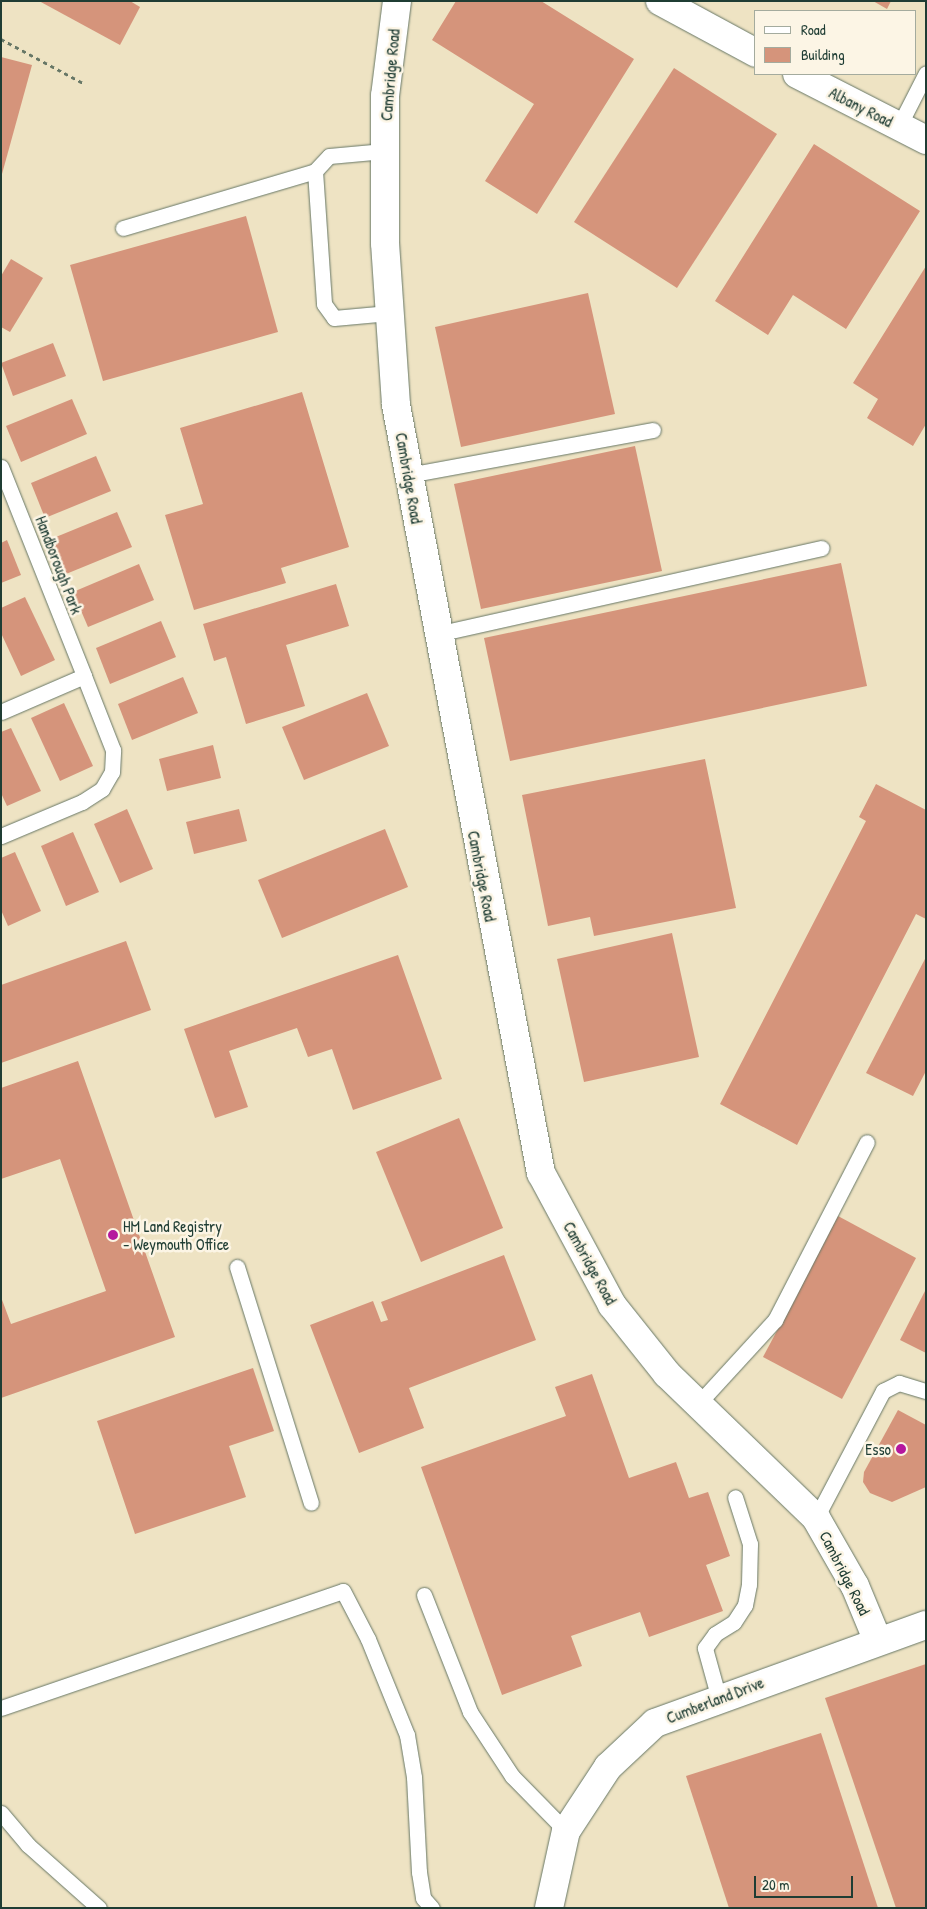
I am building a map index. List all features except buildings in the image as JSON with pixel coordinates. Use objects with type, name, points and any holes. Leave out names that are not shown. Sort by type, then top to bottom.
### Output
[{"type":"street","name":"Cambridge Road","points":[[397,1],[385,96],[384,151],[390,313],[396,405],[437,634],[541,1173],[612,1305],[667,1374],[816,1518],[855,1586],[877,1639]]},
{"type":"street","points":[[660,1],[754,52]]},
{"type":"street","name":"Albany Road","points":[[799,75],[926,140]]},
{"type":"street","name":"Cumberland Drive","points":[[549,1908],[566,1831],[608,1766],[655,1723],[877,1639],[926,1625]]},
{"type":"lane","points":[[899,126],[926,73]]},
{"type":"lane","points":[[123,228],[315,171],[329,156],[384,151]]},
{"type":"lane","points":[[315,171],[324,304],[334,318],[390,313]]},
{"type":"lane","points":[[408,475],[653,430]]},
{"type":"lane","name":"Handborough Park","points":[[1,467],[113,750],[112,772],[102,790],[82,802],[1,836]]},
{"type":"lane","points":[[437,634],[821,548]]},
{"type":"lane","points":[[1,712],[84,676]]},
{"type":"lane","points":[[698,1404],[775,1320],[867,1142]]},
{"type":"lane","points":[[237,1267],[310,1503]]},
{"type":"lane","points":[[816,1518],[884,1391],[899,1383],[926,1391]]},
{"type":"lane","points":[[719,1699],[705,1648],[738,1616],[745,1605],[749,1584],[750,1544],[735,1496]]},
{"type":"lane","points":[[1,1708],[343,1591],[368,1639],[407,1735],[414,1777],[419,1872],[423,1898],[432,1908]]},
{"type":"lane","points":[[424,1595],[470,1712],[512,1776],[566,1831]]},
{"type":"lane","points":[[1,1813],[28,1845],[99,1908]]},
{"type":"path","points":[[1,39],[82,83]]},
{"type":"place","name":"HM Land Registry - Weymouth Office","points":[[113,1235]]},
{"type":"place","name":"Esso","points":[[901,1449]]}]
